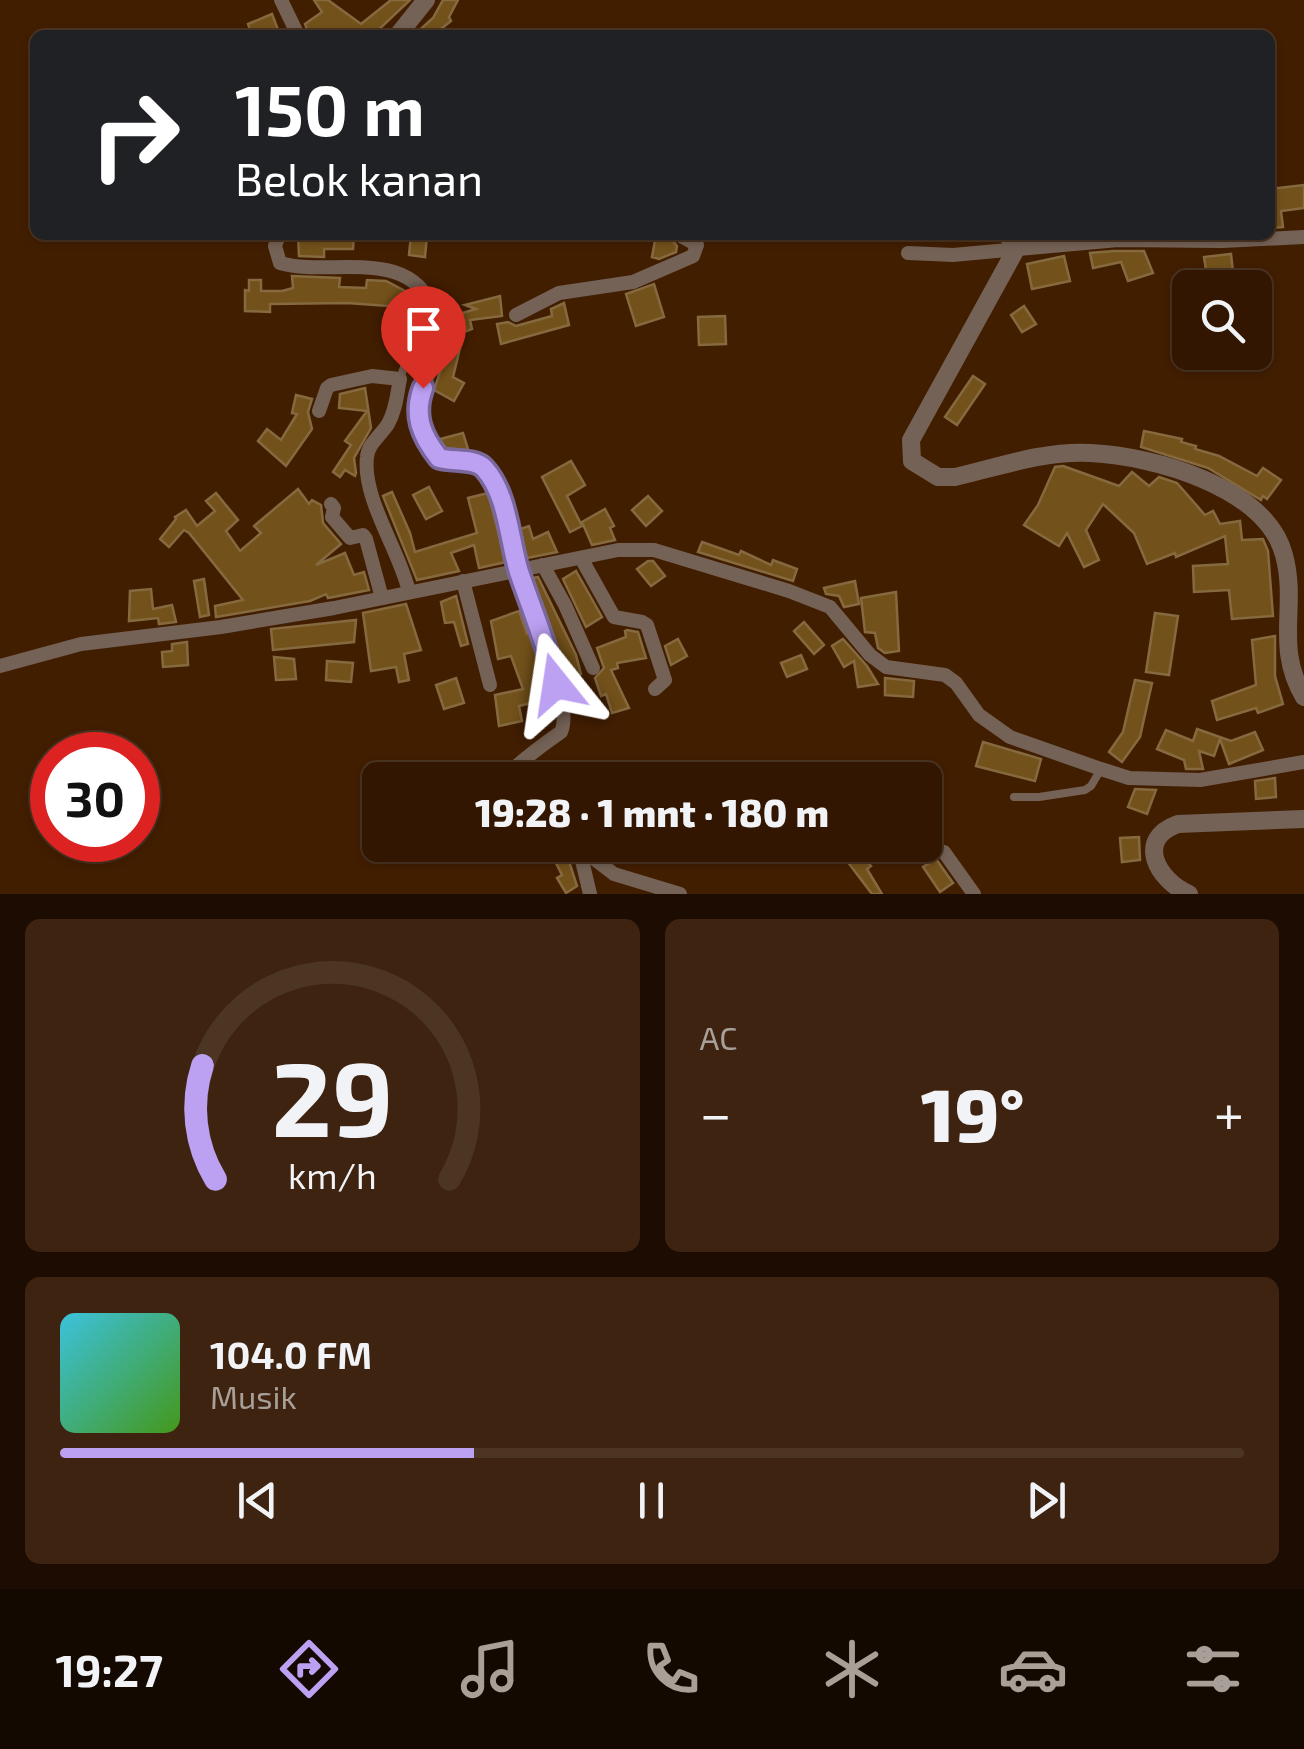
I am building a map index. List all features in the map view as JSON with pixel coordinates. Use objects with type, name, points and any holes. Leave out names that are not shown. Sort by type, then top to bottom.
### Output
[{"type":"street","points":[[281,0],[296,30]]},
{"type":"street","points":[[402,30],[426,0]]},
{"type":"street","points":[[1275,238],[1304,237]]},
{"type":"street","points":[[277,240],[280,264],[358,265],[389,270],[428,296],[439,334],[418,404],[420,427],[439,458],[476,463],[484,468],[501,500],[519,570],[549,653],[564,726],[523,762]]},
{"type":"street","points":[[516,315],[559,292],[633,282],[693,256],[697,245],[688,240]]},
{"type":"street","points":[[908,253],[953,255],[1011,243],[1242,240]]},
{"type":"street","points":[[1011,243],[911,440],[912,461],[938,476],[955,477],[1055,455],[1090,452],[1180,470],[1251,507],[1277,534],[1284,556],[1288,579],[1286,641],[1293,679],[1304,697]]},
{"type":"street","points":[[320,411],[327,388],[332,385],[372,376],[400,379],[394,411],[369,449],[367,461],[372,493],[404,570],[409,592]]},
{"type":"street","points":[[331,504],[332,517],[350,538],[363,535],[366,540],[382,598]]},
{"type":"street","points":[[0,666],[81,644],[221,627],[618,550],[654,550],[830,608],[886,667],[945,675],[956,683],[979,714],[1010,736],[1101,769],[1129,778],[1200,780],[1304,762]]},
{"type":"street","points":[[581,558],[614,617],[646,626],[664,680],[655,689]]},
{"type":"street","points":[[542,565],[593,668]]},
{"type":"street","points":[[463,581],[490,685]]},
{"type":"street","points":[[1189,894],[1169,882],[1153,853],[1155,839],[1164,829],[1178,824],[1304,819]]},
{"type":"street","points":[[944,852],[974,894]]},
{"type":"street","points":[[582,862],[590,894]]},
{"type":"street","points":[[596,862],[632,887],[680,894]]},
{"type":"lane","points":[[400,379],[406,361],[432,364]]},
{"type":"lane","points":[[1014,797],[1084,790],[1101,769]]},
{"type":"building","points":[[314,0],[328,0],[361,24],[391,0],[410,0],[378,30],[307,30],[305,24],[322,12]]},
{"type":"building","points":[[443,0],[458,0],[449,17],[451,21],[442,30],[420,30],[433,18]]},
{"type":"building","points":[[272,14],[278,30],[250,30],[248,24]]},
{"type":"building","points":[[1304,185],[1304,208],[1281,211],[1283,227],[1275,228],[1275,188]]},
{"type":"building","points":[[298,240],[354,240],[353,249],[324,249],[324,257],[299,256]]},
{"type":"building","points":[[410,240],[427,240],[425,257],[409,255]]},
{"type":"building","points":[[655,240],[672,240],[677,246],[676,252],[659,259],[652,257]]},
{"type":"building","points":[[1144,251],[1153,273],[1128,281],[1121,262],[1093,268],[1090,253]]},
{"type":"building","points":[[1231,254],[1233,270],[1206,270],[1204,257]]},
{"type":"building","points":[[1064,256],[1070,281],[1032,289],[1027,264]]},
{"type":"building","points":[[292,276],[340,278],[339,287],[366,288],[367,280],[386,281],[409,293],[402,307],[270,304],[270,312],[245,311],[249,280],[261,280],[261,291],[282,291],[293,288]]},
{"type":"building","points":[[654,284],[664,317],[636,326],[626,294]]},
{"type":"building","points":[[500,296],[502,316],[470,320],[472,329],[464,332],[453,377],[464,383],[454,401],[434,390],[450,342],[446,318],[476,309],[465,305]]},
{"type":"building","points":[[564,303],[569,325],[501,344],[497,324],[508,322],[516,326],[552,316],[551,309]]},
{"type":"building","points":[[1024,306],[1036,324],[1022,332],[1011,315]]},
{"type":"building","points":[[725,316],[726,344],[699,345],[698,317]]},
{"type":"building","points":[[424,317],[426,342],[401,343],[400,318]]},
{"type":"building","points":[[973,376],[985,384],[957,425],[945,417]]},
{"type":"building","points":[[365,388],[371,428],[354,458],[355,476],[345,470],[340,477],[333,472],[351,445],[345,441],[367,411],[339,408],[340,394]]},
{"type":"building","points":[[296,395],[312,399],[308,412],[312,429],[286,466],[258,441],[267,429],[281,440],[297,414],[292,413]]},
{"type":"building","points":[[1144,431],[1182,439],[1195,449],[1219,456],[1257,476],[1263,468],[1281,480],[1267,499],[1263,496],[1261,500],[1208,468],[1141,447]]},
{"type":"building","points":[[463,433],[468,449],[446,449],[440,439]]},
{"type":"building","points":[[571,461],[585,485],[567,496],[582,526],[570,532],[542,477]]},
{"type":"building","points":[[1063,466],[1119,486],[1132,472],[1149,486],[1159,477],[1177,483],[1205,515],[1213,511],[1220,524],[1240,521],[1242,540],[1263,539],[1268,551],[1273,616],[1232,619],[1229,590],[1194,592],[1193,566],[1228,564],[1225,536],[1176,557],[1175,553],[1147,564],[1134,533],[1103,504],[1086,530],[1099,560],[1084,567],[1067,533],[1059,546],[1024,525],[1055,467]]},
{"type":"building","points":[[429,487],[442,511],[426,519],[413,495]]},
{"type":"building","points":[[298,489],[309,504],[312,500],[321,505],[323,523],[341,544],[316,565],[345,553],[354,575],[364,572],[369,590],[328,598],[326,594],[310,601],[216,617],[215,606],[243,600],[189,533],[184,530],[169,547],[160,539],[175,517],[186,510],[197,526],[215,511],[206,501],[216,493],[238,520],[226,531],[240,551],[261,533],[254,526]]},
{"type":"building","points":[[392,492],[415,552],[477,533],[468,498],[488,493],[506,562],[479,568],[474,545],[451,553],[459,571],[417,580],[383,496]]},
{"type":"building","points":[[648,496],[662,511],[646,526],[632,510]]},
{"type":"building","points":[[605,509],[614,526],[610,528],[615,540],[592,545],[582,522]]},
{"type":"building","points":[[529,526],[533,539],[548,532],[557,552],[527,558],[520,529]]},
{"type":"building","points":[[702,542],[739,555],[741,551],[771,565],[773,560],[797,569],[793,581],[698,552]]},
{"type":"building","points":[[653,561],[665,576],[651,586],[637,569]]},
{"type":"building","points":[[576,571],[602,617],[586,627],[563,579]]},
{"type":"building","points":[[538,577],[576,655],[581,674],[573,676],[579,707],[573,708],[567,673],[533,578]]},
{"type":"building","points":[[204,579],[209,615],[200,617],[194,581]]},
{"type":"building","points":[[855,581],[859,604],[844,607],[839,596],[826,594],[824,588]]},
{"type":"building","points":[[151,589],[153,609],[172,605],[176,622],[159,624],[158,618],[129,621],[130,591]]},
{"type":"building","points":[[896,592],[899,651],[885,653],[878,648],[875,633],[865,632],[861,598]]},
{"type":"building","points":[[456,596],[468,644],[461,646],[454,622],[445,623],[441,602]]},
{"type":"building","points":[[406,604],[421,650],[404,654],[409,680],[399,682],[396,667],[371,671],[363,613]]},
{"type":"building","points":[[519,611],[527,634],[531,632],[551,698],[519,706],[522,721],[499,726],[495,695],[523,689],[511,656],[498,659],[491,621]]},
{"type":"building","points":[[1155,613],[1178,616],[1169,675],[1146,672]]},
{"type":"building","points":[[356,620],[354,642],[273,650],[271,629]]},
{"type":"building","points":[[804,622],[824,645],[814,654],[794,631]]},
{"type":"building","points":[[627,630],[638,632],[646,658],[617,663],[618,668],[611,670],[629,708],[612,713],[595,678],[604,668],[597,648],[626,637]]},
{"type":"building","points":[[1275,636],[1275,676],[1283,704],[1217,720],[1212,701],[1256,685],[1252,640]]},
{"type":"building","points":[[678,639],[687,656],[671,665],[665,646]]},
{"type":"building","points":[[843,639],[878,684],[858,687],[854,661],[844,667],[832,646]]},
{"type":"building","points":[[187,642],[188,665],[163,667],[162,652],[172,651],[172,644]]},
{"type":"building","points":[[801,655],[807,669],[787,677],[781,663]]},
{"type":"building","points":[[274,657],[294,659],[296,679],[276,680]]},
{"type":"building","points":[[327,661],[353,663],[351,682],[326,680]]},
{"type":"building","points":[[456,678],[464,703],[444,709],[436,685]]},
{"type":"building","points":[[885,678],[914,681],[913,697],[885,695]]},
{"type":"building","points":[[1135,680],[1152,683],[1140,737],[1122,762],[1109,752],[1123,732]]},
{"type":"building","points":[[1197,729],[1231,741],[1255,732],[1263,750],[1229,764],[1220,739],[1214,756],[1199,751],[1203,769],[1186,769],[1184,760],[1157,749],[1166,730],[1193,741]]},
{"type":"building","points":[[983,742],[1041,759],[1035,781],[976,766]]},
{"type":"building","points":[[1275,778],[1276,797],[1256,799],[1255,781]]},
{"type":"building","points":[[1135,789],[1156,790],[1147,814],[1128,807]]},
{"type":"building","points":[[1139,837],[1140,860],[1122,862],[1120,838]]},
{"type":"building","points":[[556,862],[569,862],[577,886],[566,893],[557,878],[562,875]]},
{"type":"building","points":[[848,862],[868,862],[871,866],[867,869],[882,894],[872,894]]},
{"type":"building","points":[[938,862],[953,883],[940,892],[923,867]]},
{"type":"route","points":[[423,388],[416,410],[432,448],[439,458],[476,463],[484,468],[501,500],[556,684]]}]
